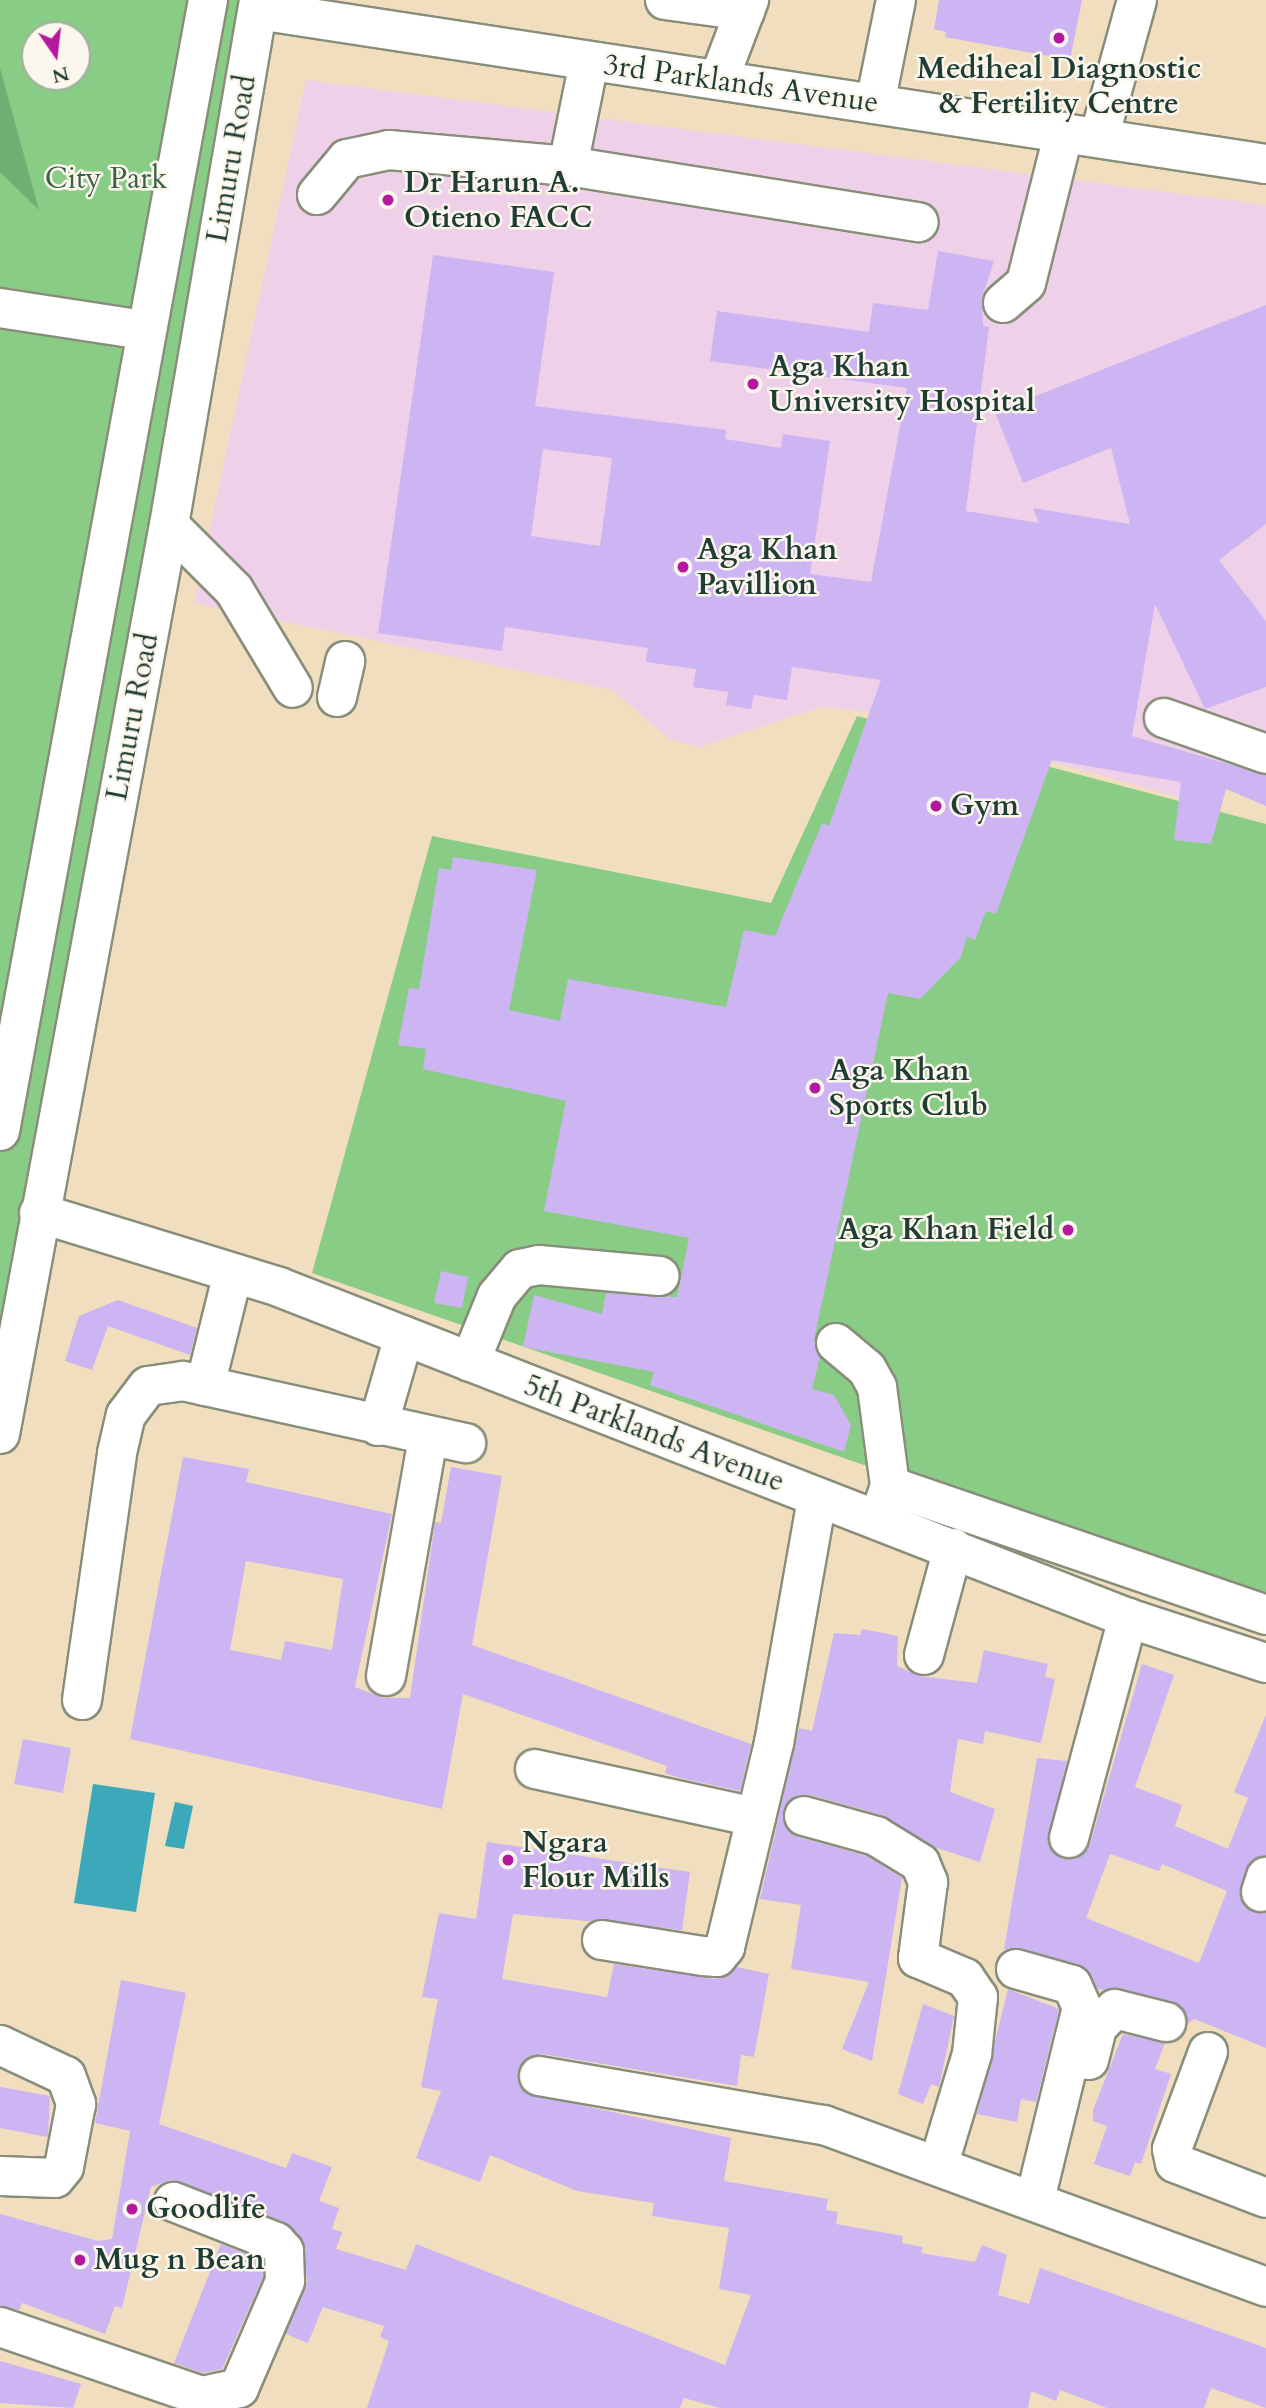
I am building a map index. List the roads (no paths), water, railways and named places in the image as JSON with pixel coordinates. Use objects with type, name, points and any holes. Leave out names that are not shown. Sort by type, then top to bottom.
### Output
[{"type":"street","name":"Limuru Road","points":[[0,1130],[144,330],[208,0]]},
{"type":"street","name":"3rd Parklands Avenue","points":[[218,0],[589,62],[719,79],[1266,164]]},
{"type":"street","points":[[665,0],[747,6],[719,79]]},
{"type":"street","points":[[875,104],[896,0]]},
{"type":"street","points":[[1003,303],[1026,283],[1081,135],[1137,0]]},
{"type":"street","name":"Limuru Road","points":[[0,1434],[169,525],[259,5]]},
{"type":"street","points":[[568,166],[589,62]]},
{"type":"street","points":[[317,195],[347,159],[370,151],[568,166],[919,222]]},
{"type":"street","points":[[0,308],[144,330]]},
{"type":"street","points":[[169,525],[234,590],[293,688]]},
{"type":"street","points":[[1164,718],[1266,754]]},
{"type":"street","name":"5th Parklands Avenue","points":[[39,1213],[233,1273],[404,1336],[817,1498],[884,1503],[953,1548],[1128,1618],[1266,1663]]},
{"type":"street","points":[[470,1362],[498,1296],[520,1269],[538,1265],[659,1276]]},
{"type":"street","points":[[205,1386],[233,1273]]},
{"type":"street","points":[[378,1426],[404,1336]]},
{"type":"street","points":[[836,1343],[867,1369],[877,1387],[884,1503],[1266,1615]]},
{"type":"street","points":[[82,1700],[126,1415],[148,1386],[205,1386],[429,1438],[466,1443]]},
{"type":"street","points":[[386,1676],[429,1438]]},
{"type":"street","points":[[602,1940],[717,1956],[725,1947],[757,1817],[817,1498]]},
{"type":"street","points":[[924,1655],[953,1548]]},
{"type":"street","points":[[1069,1838],[1128,1618]]},
{"type":"street","points":[[535,1769],[757,1817]]},
{"type":"street","points":[[804,1816],[876,1836],[920,1863],[928,1882],[918,1958],[965,1978],[978,1997],[972,2054],[939,2163]]},
{"type":"street","points":[[1016,1969],[1073,1985],[1082,2007],[1044,2204]]},
{"type":"street","points":[[1044,2204],[1102,2017],[1122,2008],[1166,2022]]},
{"type":"street","points":[[0,2046],[66,2076],[76,2104],[64,2167],[55,2178],[0,2176]]},
{"type":"street","points":[[1209,2052],[1172,2149],[1175,2163],[1266,2198]]},
{"type":"street","points":[[539,2076],[824,2126],[939,2163],[1266,2287]]},
{"type":"street","points":[[0,2327],[202,2396],[239,2388],[285,2281],[284,2251],[276,2242],[174,2202]]},
{"type":"water","points":[[93,1784],[155,1793],[136,1912],[74,1903]]},
{"type":"water","points":[[175,1802],[193,1806],[184,1849],[165,1846]]},
{"type":"place","name":"Mediheal Diagnostic & Fertility Centre","points":[[1059,38]]},
{"type":"place","name":"Dr Harun A. Otieno FACC","points":[[388,200]]},
{"type":"place","name":"Aga Khan University Hospital","points":[[753,384]]},
{"type":"place","name":"Aga Khan Pavillion","points":[[683,567]]},
{"type":"place","name":"Gym","points":[[936,806]]},
{"type":"place","name":"Aga Khan Sports Club","points":[[815,1088]]},
{"type":"place","name":"Aga Khan Field","points":[[1068,1230]]},
{"type":"place","name":"Ngara Flour Mills","points":[[508,1860]]},
{"type":"place","name":"Goodlife","points":[[132,2209]]},
{"type":"place","name":"Mug n Bean","points":[[80,2260]]},
{"type":"park label","name":"City Park","points":[[106,179]]}]
